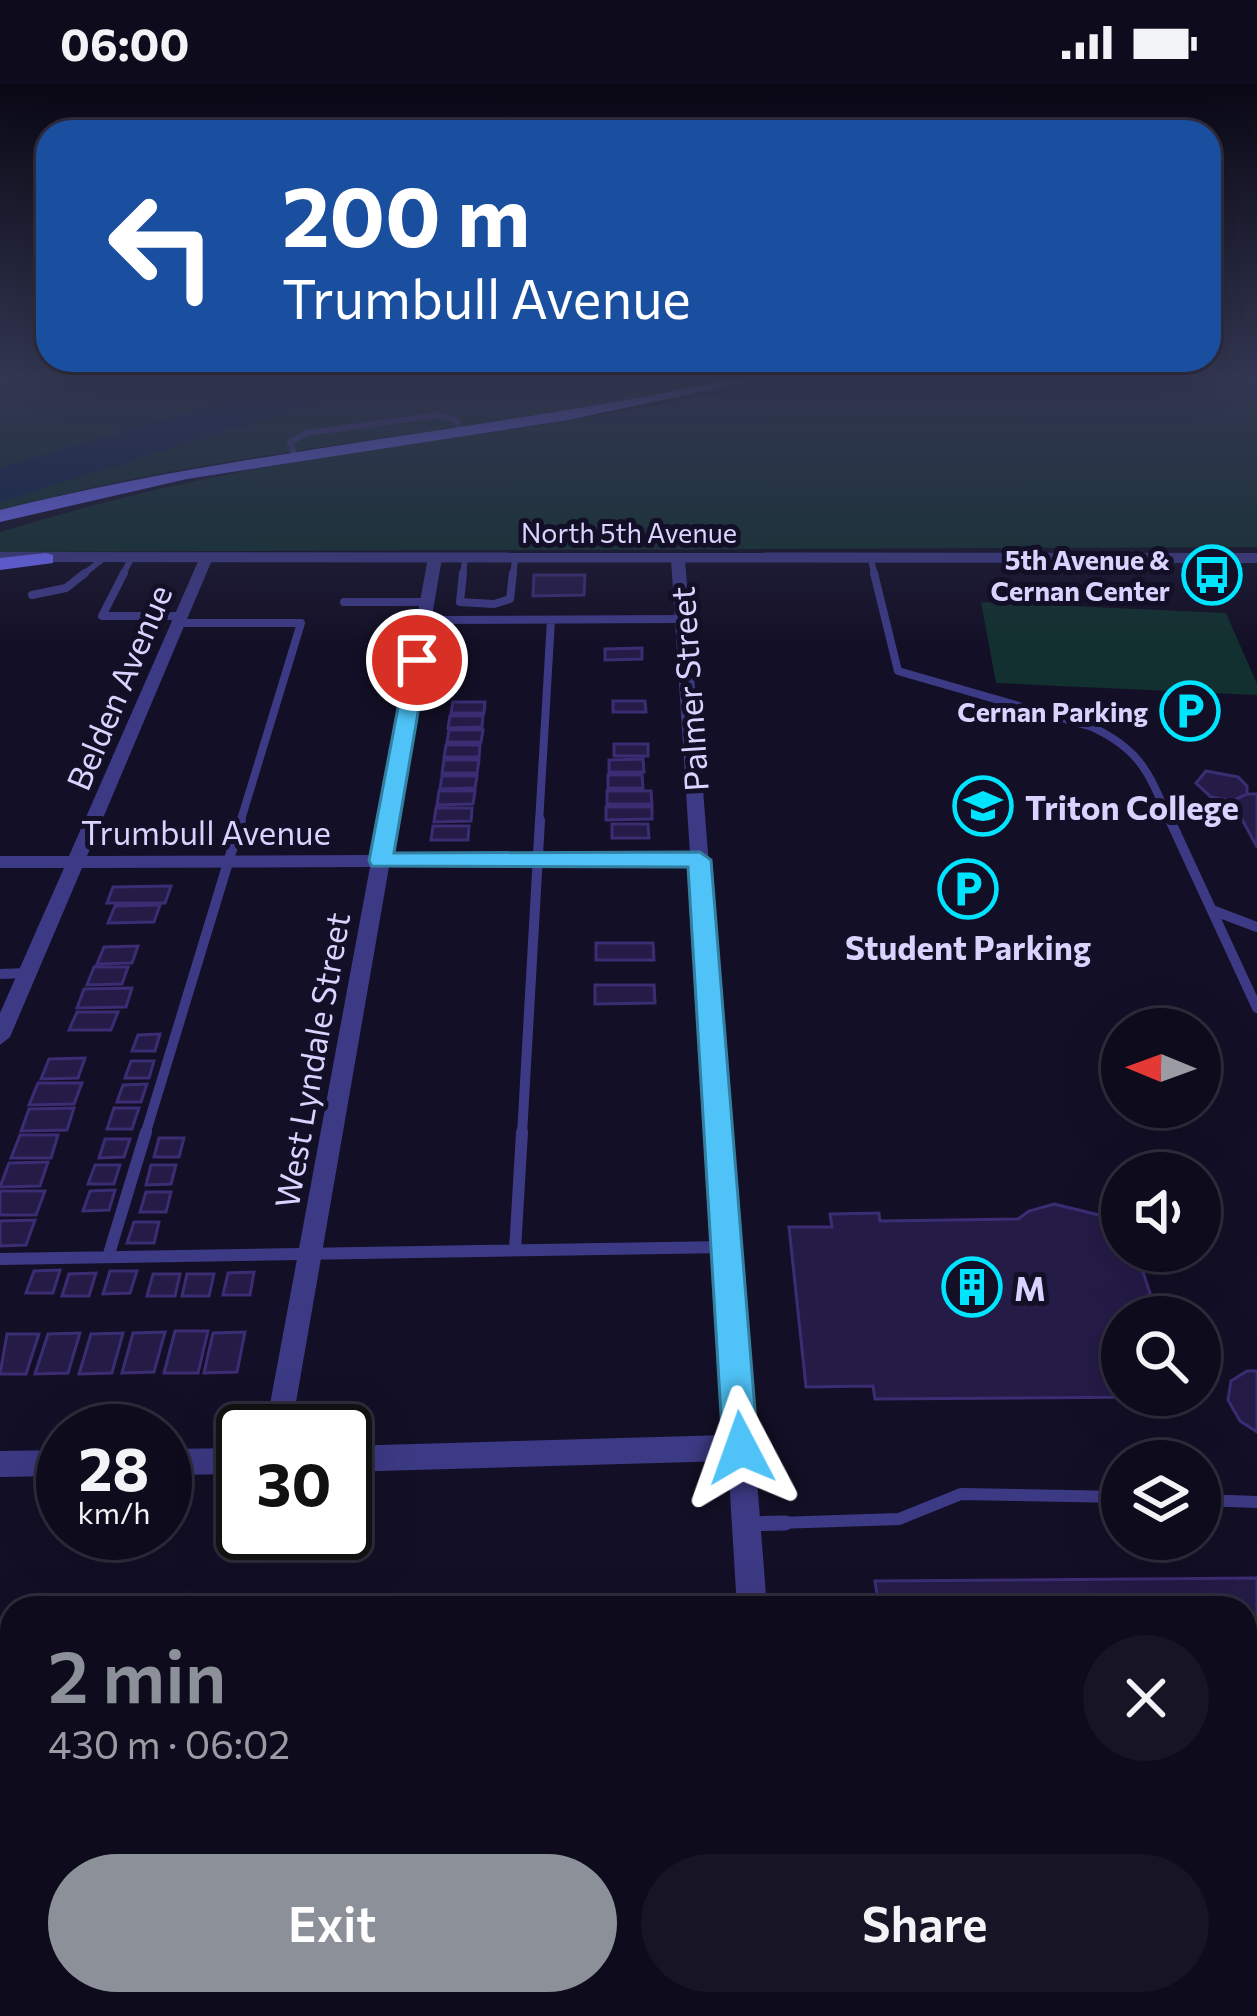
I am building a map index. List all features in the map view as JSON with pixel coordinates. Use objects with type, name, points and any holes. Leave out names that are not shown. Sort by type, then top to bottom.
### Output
[{"type":"main road","points":[[0,516],[95,492],[236,468]]},
{"type":"main road","points":[[0,527],[120,490]]},
{"type":"main road","points":[[3,562],[46,559]]},
{"type":"street","name":"West Lyndale Street","points":[[283,1404],[435,558]]},
{"type":"street","name":"North 5th Avenue","points":[[46,559],[1257,558]]},
{"type":"street","name":"Palmer Street","points":[[679,559],[751,1596]]},
{"type":"street","name":"Belden Avenue","points":[[0,1037],[205,560]]},
{"type":"street","name":"Trumbull Avenue","points":[[0,862],[700,860]]},
{"type":"street","points":[[372,1458],[741,1448]]},
{"type":"street","points":[[0,1463],[36,1463]]},
{"type":"lane","points":[[465,558],[460,602],[474,605],[511,599],[515,559]]},
{"type":"lane","points":[[32,595],[66,588],[103,559]]},
{"type":"lane","points":[[108,1258],[301,623],[102,616],[131,559]]},
{"type":"lane","points":[[872,560],[898,671],[1092,727],[1131,748],[1147,769],[1257,1008]]},
{"type":"lane","points":[[344,602],[551,620],[682,619]]},
{"type":"lane","points":[[515,1250],[551,620]]},
{"type":"lane","points":[[1212,910],[1257,926]]},
{"type":"lane","points":[[0,974],[27,974]]},
{"type":"lane","points":[[0,1259],[727,1246]]},
{"type":"lane","points":[[746,1524],[899,1519],[962,1494],[1101,1497]]},
{"type":"lane","points":[[1221,1501],[1257,1502]]},
{"type":"green space","points":[[0,468],[191,468],[90,488],[0,511]]},
{"type":"green space","points":[[1257,468],[1257,547],[0,552],[0,532],[249,470]]},
{"type":"green space","points":[[981,602],[1226,613],[1257,684],[1257,695],[996,683]]},
{"type":"water","points":[[0,468],[108,468],[0,502]]},
{"type":"building","points":[[534,575],[585,575],[584,595],[533,596]]},
{"type":"building","points":[[642,648],[642,659],[605,660],[605,649]]},
{"type":"building","points":[[613,701],[645,701],[646,712],[613,712]]},
{"type":"building","points":[[453,702],[485,702],[484,713],[451,713]]},
{"type":"building","points":[[450,716],[483,716],[482,727],[448,728]]},
{"type":"building","points":[[449,730],[483,730],[481,742],[447,742]]},
{"type":"building","points":[[614,744],[648,744],[648,756],[614,756]]},
{"type":"building","points":[[446,745],[480,745],[479,757],[444,757]]},
{"type":"building","points":[[643,759],[644,772],[609,772],[609,760]]},
{"type":"building","points":[[444,760],[479,760],[477,773],[442,773]]},
{"type":"building","points":[[1206,771],[1238,777],[1247,786],[1247,794],[1232,801],[1211,797],[1196,783]]},
{"type":"building","points":[[608,775],[642,775],[643,788],[608,788]]},
{"type":"building","points":[[442,776],[477,776],[475,788],[440,789]]},
{"type":"building","points":[[439,791],[475,791],[473,804],[437,805]]},
{"type":"building","points":[[607,791],[651,791],[652,804],[607,804]]},
{"type":"building","points":[[1257,794],[1257,847],[1232,801]]},
{"type":"building","points":[[606,807],[652,807],[652,819],[606,820]]},
{"type":"building","points":[[436,808],[472,808],[471,821],[434,822]]},
{"type":"building","points":[[612,824],[648,824],[649,838],[612,838]]},
{"type":"building","points":[[433,826],[469,826],[468,840],[431,840]]},
{"type":"building","points":[[171,886],[165,903],[107,903],[113,887]]},
{"type":"building","points":[[160,905],[154,922],[108,923],[115,906]]},
{"type":"building","points":[[596,943],[653,943],[654,960],[596,960]]},
{"type":"building","points":[[138,946],[132,963],[97,964],[104,947]]},
{"type":"building","points":[[94,967],[128,967],[122,984],[87,985]]},
{"type":"building","points":[[595,985],[654,985],[655,1003],[595,1004]]},
{"type":"building","points":[[132,988],[126,1007],[77,1008],[84,989]]},
{"type":"building","points":[[77,1012],[118,1012],[111,1030],[69,1030]]},
{"type":"building","points":[[160,1034],[155,1051],[132,1051],[138,1035]]},
{"type":"building","points":[[85,1058],[78,1078],[41,1079],[49,1059]]},
{"type":"building","points":[[131,1061],[154,1061],[149,1078],[125,1078]]},
{"type":"building","points":[[38,1083],[82,1083],[74,1104],[29,1105]]},
{"type":"building","points":[[147,1084],[141,1102],[117,1102],[123,1085]]},
{"type":"building","points":[[74,1108],[67,1130],[21,1131],[29,1109]]},
{"type":"building","points":[[114,1108],[139,1108],[132,1129],[107,1129]]},
{"type":"building","points":[[20,1135],[58,1135],[51,1158],[11,1158]]},
{"type":"building","points":[[159,1138],[184,1138],[179,1157],[154,1157]]},
{"type":"building","points":[[105,1139],[130,1139],[124,1157],[99,1158]]},
{"type":"building","points":[[48,1162],[40,1186],[0,1187],[9,1163]]},
{"type":"building","points":[[95,1165],[120,1165],[114,1184],[88,1184]]},
{"type":"building","points":[[151,1165],[176,1165],[171,1184],[146,1185]]},
{"type":"building","points":[[115,1190],[109,1210],[83,1211],[90,1191]]},
{"type":"building","points":[[0,1191],[45,1191],[36,1215],[0,1215]]},
{"type":"building","points":[[146,1192],[171,1192],[166,1212],[140,1212]]},
{"type":"building","name":"M","points":[[1054,1204],[1101,1216],[1101,1272],[1143,1272],[1151,1296],[1101,1296],[1101,1397],[875,1399],[873,1386],[806,1387],[789,1227],[832,1227],[830,1214],[879,1213],[880,1221],[1018,1219]]},
{"type":"building","points":[[35,1220],[26,1245],[0,1246],[0,1221]]},
{"type":"building","points":[[134,1222],[159,1222],[154,1243],[127,1243]]},
{"type":"building","points":[[60,1270],[53,1293],[26,1293],[34,1271]]},
{"type":"building","points":[[110,1271],[137,1271],[130,1293],[103,1294]]},
{"type":"building","points":[[254,1272],[250,1295],[223,1295],[228,1273]]},
{"type":"building","points":[[96,1273],[89,1296],[62,1296],[69,1274]]},
{"type":"building","points":[[153,1274],[180,1274],[175,1296],[147,1296]]},
{"type":"building","points":[[187,1274],[214,1274],[209,1296],[182,1296]]},
{"type":"building","points":[[175,1331],[208,1331],[198,1373],[164,1373]]},
{"type":"building","points":[[165,1332],[154,1372],[122,1373],[133,1333]]},
{"type":"building","points":[[245,1332],[237,1372],[204,1373],[213,1333]]},
{"type":"building","points":[[80,1333],[68,1373],[35,1374],[48,1334]]},
{"type":"building","points":[[123,1333],[112,1373],[79,1374],[91,1334]]},
{"type":"building","points":[[7,1334],[39,1334],[26,1374],[0,1374]]},
{"type":"building","points":[[1257,1371],[1257,1432],[1240,1421],[1228,1400],[1231,1381]]},
{"type":"building","points":[[1257,1578],[1257,1596],[877,1596],[875,1581]]},
{"type":"place","name":"5th Avenue & Cernan Center","points":[[1212,575]]},
{"type":"place","name":"Cernan Parking","points":[[1190,711]]},
{"type":"place","name":"Triton College","points":[[983,806]]},
{"type":"place","name":"Student Parking","points":[[968,889]]},
{"type":"place","name":"M","points":[[972,1287]]},
{"type":"route","points":[[417,660],[381,861],[700,860],[741,1448]]}]
